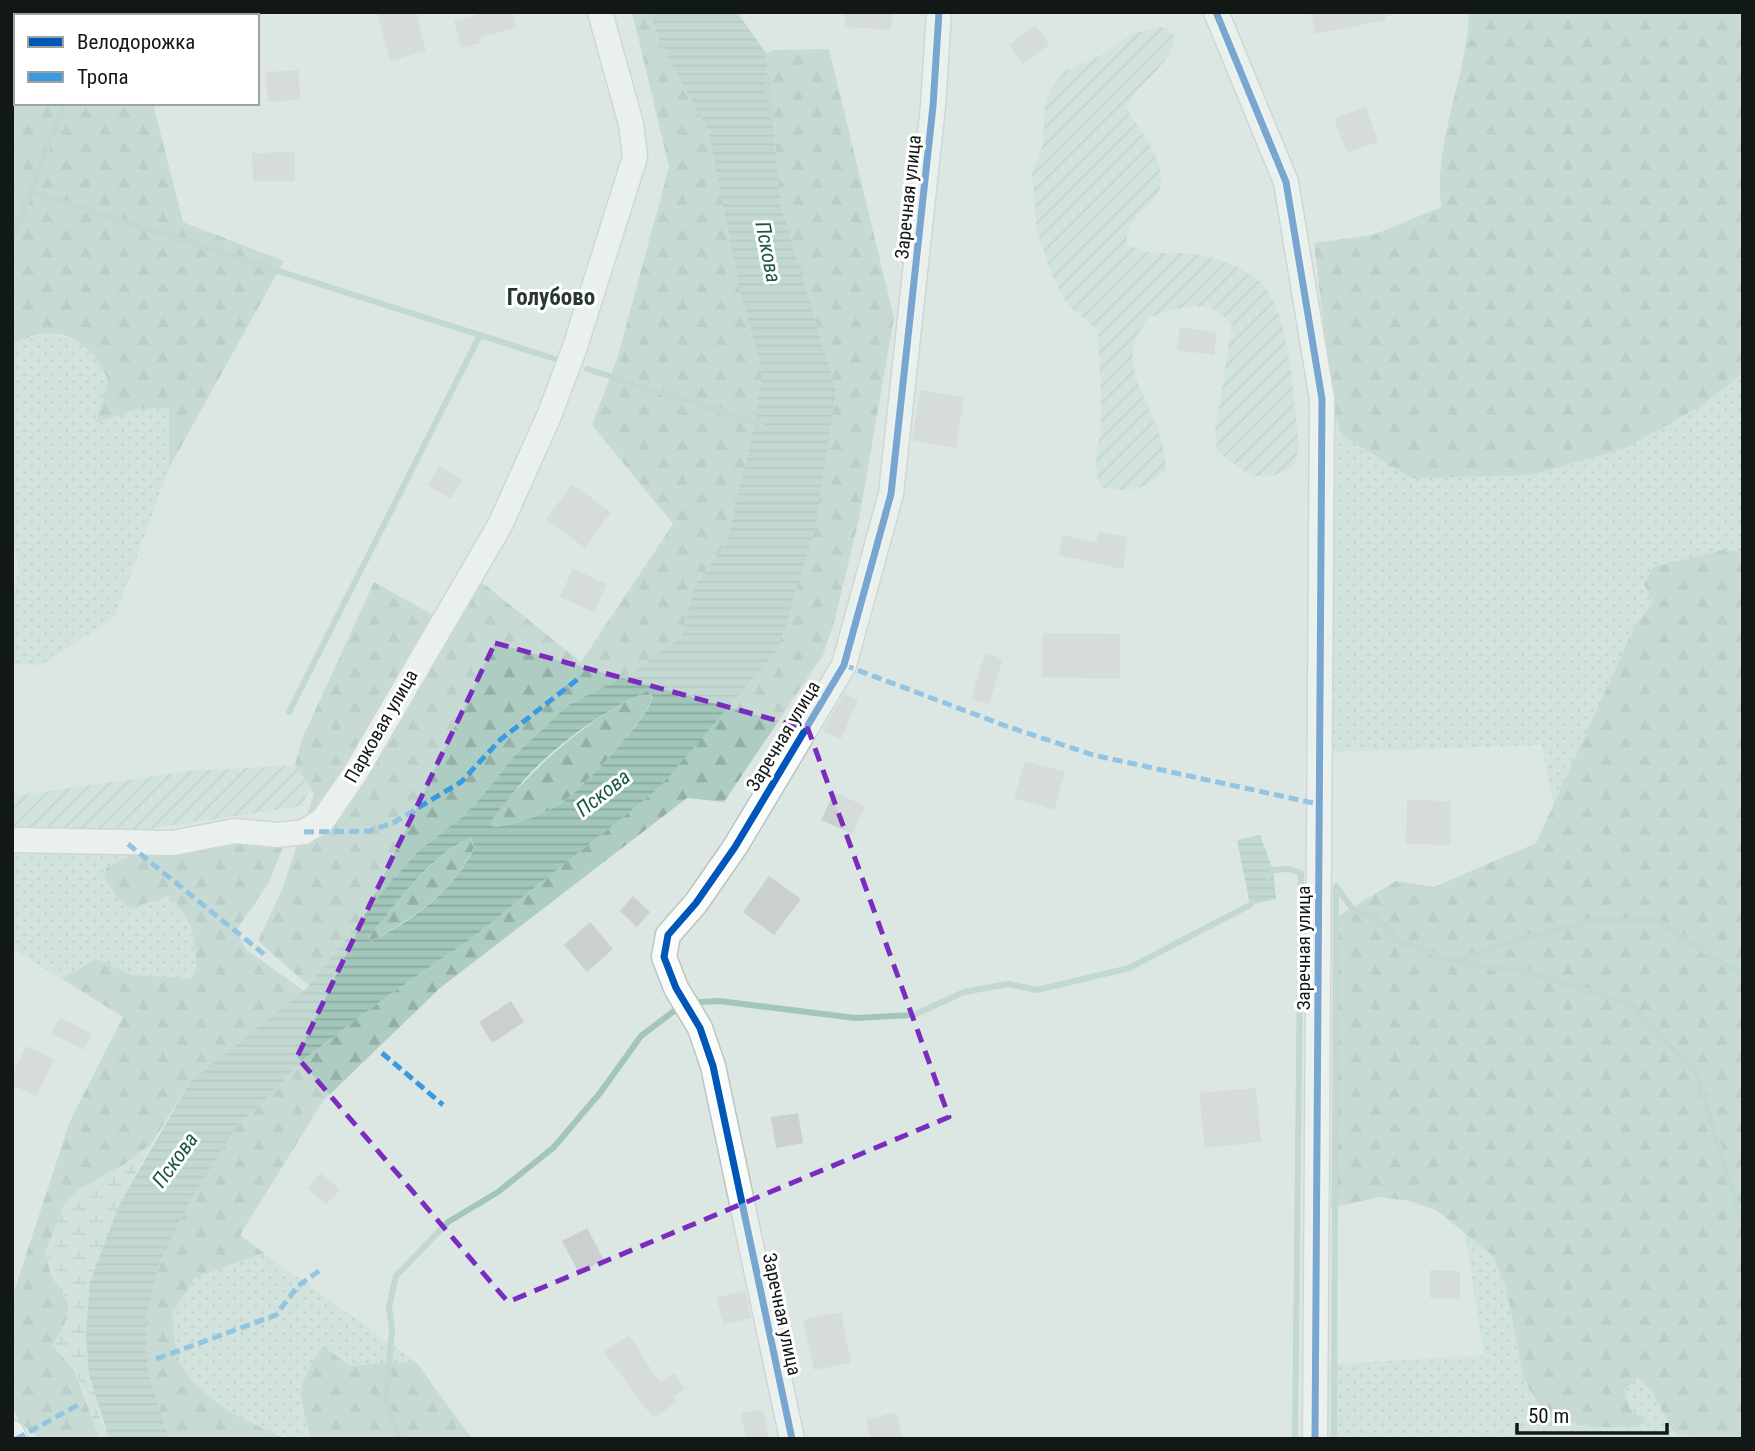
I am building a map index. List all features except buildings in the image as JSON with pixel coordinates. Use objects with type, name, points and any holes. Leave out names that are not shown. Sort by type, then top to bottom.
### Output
[{"type":"street","name":"Парковая улица","points":[[12,840],[173,843],[235,831],[277,835],[304,832],[323,820],[356,772],[430,639],[500,525],[549,416],[575,347],[635,157],[631,124],[600,12]]},
{"type":"street","name":"Заречная улица","points":[[792,1439],[713,1066],[700,1028],[676,988],[664,957],[668,935],[696,903],[735,846],[844,665],[891,494],[933,106],[939,12]]},
{"type":"street","name":"Заречная улица","points":[[1216,12],[1286,182],[1322,399],[1315,1439]]},
{"type":"street","points":[[12,1433],[15,1439]]},
{"type":"highlighted area","points":[[495,643],[808,729],[949,1117],[508,1302],[297,1057]]},
{"type":"green space","points":[[41,12],[130,12],[130,14]]},
{"type":"green space","points":[[632,12],[649,12],[663,49],[708,130],[739,288],[762,372],[752,437],[726,543],[693,588],[682,636],[635,671],[568,705],[516,754],[469,812],[418,851],[372,904],[309,986],[258,941],[282,890],[314,794],[295,765],[302,739],[374,582],[442,620],[469,572],[581,662],[673,524],[592,425],[618,356],[669,167]]},
{"type":"green space","points":[[1469,12],[1743,12],[1743,373],[1701,406],[1625,448],[1531,475],[1412,478],[1344,437],[1334,415],[1314,243],[1373,235],[1441,207],[1442,159],[1463,61]]},
{"type":"green space","points":[[1159,27],[1169,29],[1175,37],[1172,47],[1126,108],[1152,149],[1161,173],[1161,184],[1157,194],[1133,221],[1127,244],[1147,252],[1205,256],[1243,270],[1262,284],[1272,298],[1285,338],[1299,445],[1295,464],[1283,472],[1263,477],[1246,472],[1217,451],[1215,432],[1232,326],[1224,316],[1205,307],[1172,310],[1150,317],[1138,333],[1133,349],[1137,380],[1157,426],[1166,470],[1143,486],[1130,490],[1102,488],[1096,471],[1101,428],[1098,331],[1068,305],[1053,278],[1037,231],[1032,173],[1043,145],[1045,105],[1053,86],[1065,71],[1100,56],[1132,34]]},
{"type":"green space","points":[[829,49],[894,318],[859,519],[834,623],[823,655],[724,802],[687,798],[440,988],[323,1101],[240,1235],[264,1253],[194,1278],[172,1314],[178,1357],[189,1376],[201,1389],[227,1410],[288,1439],[169,1439],[148,1372],[146,1318],[160,1261],[191,1200],[235,1129],[308,1056],[386,997],[472,938],[659,788],[836,390],[781,205],[766,53],[773,50]]},
{"type":"green space","points":[[12,70],[14,105],[154,105],[183,222],[284,261],[169,468],[169,408],[137,409],[96,423],[108,379],[86,347],[70,337],[50,333],[12,343]]},
{"type":"green space","points":[[49,332],[85,347],[103,368],[108,379],[96,422],[137,409],[169,408],[169,468],[115,617],[41,665],[12,664],[12,599],[19,570],[12,535],[12,343]]},
{"type":"green space","points":[[1743,373],[1743,552],[1721,550],[1653,603],[1635,626],[1554,806],[1541,745],[1331,752],[1334,415]]},
{"type":"green space","points":[[1722,550],[1743,552],[1743,1439],[1699,1439],[1674,1433],[1652,1391],[1638,1378],[1624,1390],[1630,1409],[1645,1421],[1638,1427],[1590,1427],[1544,1415],[1523,1376],[1507,1291],[1493,1256],[1436,1210],[1409,1201],[1380,1197],[1331,1208],[1336,917],[1396,881],[1434,887],[1536,843],[1635,626],[1653,603],[1644,584],[1653,567]]},
{"type":"green space","points":[[648,690],[653,696],[639,721],[611,755],[567,799],[550,810],[527,819],[496,827],[491,825],[495,814],[507,799],[564,744],[612,710]]},
{"type":"green space","points":[[295,765],[310,788],[302,806],[122,833],[12,829],[12,796],[190,771]]},
{"type":"green space","points":[[471,838],[475,846],[456,877],[444,890],[417,913],[371,941],[368,937],[428,868],[441,856]]},
{"type":"green space","points":[[249,839],[283,847],[269,882],[236,931],[247,950],[304,991],[190,1082],[152,1143],[126,1163],[51,1275],[69,1305],[64,1327],[53,1345],[74,1370],[100,1439],[41,1439],[20,1423],[12,1406],[12,1297],[70,1121],[123,1017],[62,979],[96,959],[133,975],[194,979],[196,956],[193,934],[177,905],[169,896],[130,908],[121,902],[104,878],[106,868],[143,849]]},
{"type":"green space","points":[[12,845],[143,849],[169,896],[183,910],[197,947],[195,980],[133,975],[96,959],[62,979],[12,948]]},
{"type":"green space","points":[[152,1143],[120,1203],[99,1414],[109,1439],[100,1439],[75,1370],[53,1345],[64,1327],[69,1305],[51,1275],[45,1253],[65,1202],[81,1188],[126,1163]]},
{"type":"green space","points":[[1465,1234],[1493,1256],[1507,1291],[1523,1376],[1645,1421],[1630,1409],[1624,1390],[1638,1378],[1652,1391],[1674,1433],[1699,1439],[1325,1439],[1323,1365],[1484,1355]]},
{"type":"green space","points":[[264,1253],[417,1363],[350,1366],[300,1405],[312,1439],[274,1433],[237,1417],[220,1406],[191,1378],[177,1351],[172,1314],[193,1278]]},
{"type":"green space","points":[[323,1346],[350,1366],[417,1363],[472,1439],[312,1439],[303,1411],[302,1390],[308,1371]]},
{"type":"water","name":"Пскова","points":[[649,12],[737,12],[766,53],[781,205],[836,390],[815,531],[778,649],[659,788],[472,938],[386,997],[308,1056],[235,1129],[191,1200],[160,1261],[146,1318],[148,1372],[169,1439],[109,1439],[89,1374],[86,1335],[90,1282],[120,1203],[190,1082],[309,986],[372,904],[418,851],[469,812],[516,754],[568,705],[635,671],[682,636],[693,588],[726,543],[752,437],[762,372],[739,288],[708,130],[663,49]],"holes":[[[648,690],[653,697],[639,722],[567,799],[550,810],[527,819],[496,827],[491,825],[496,814],[523,781],[555,750],[590,723]],[[471,838],[475,847],[456,877],[444,890],[417,914],[371,941],[368,937],[428,868],[441,856]]]},
{"type":"water","points":[[1260,835],[1273,870],[1276,899],[1250,905],[1237,840]]},
{"type":"waterway","points":[[767,77],[772,115]]},
{"type":"waterway","points":[[63,105],[31,192],[555,359]]},
{"type":"waterway","points":[[12,237],[31,192]]},
{"type":"waterway","points":[[289,712],[480,335]]},
{"type":"waterway","points":[[587,369],[762,424]]},
{"type":"waterway","points":[[1268,877],[1273,870],[1289,869],[1301,873],[1295,1439]]},
{"type":"waterway","points":[[1336,886],[1354,911],[1375,917],[1400,942],[1454,961],[1507,943],[1592,921],[1657,921],[1743,976]]},
{"type":"waterway","points":[[1334,1439],[1336,886]]},
{"type":"waterway","points":[[701,1002],[719,1001],[855,1018],[914,1015],[964,992],[1008,984],[1037,990],[1129,968],[1253,901]]},
{"type":"waterway","points":[[1457,962],[1528,972],[1632,1005],[1697,1075],[1743,1227]]},
{"type":"waterway","points":[[400,1439],[386,1402],[392,1329],[389,1307],[396,1276],[448,1222],[498,1192],[553,1148],[600,1093],[641,1036],[674,1011]]},
{"type":"marked path","points":[[844,665],[1006,726],[1093,755],[1318,804]]},
{"type":"marked path","points":[[304,832],[369,831],[393,823],[461,782],[500,740],[578,679]]},
{"type":"marked path","points":[[128,844],[265,955]]},
{"type":"marked path","points":[[382,1053],[443,1105]]},
{"type":"marked path","points":[[156,1359],[276,1315],[298,1286],[319,1271]]},
{"type":"marked path","points":[[16,1439],[78,1405]]},
{"type":"cycle path","points":[[792,1439],[713,1066],[700,1028],[676,988],[664,957],[668,935],[696,903],[735,847],[844,665],[891,494],[933,106],[939,12]]},
{"type":"cycle path","points":[[1216,12],[1286,182],[1322,399],[1315,1439]]},
{"type":"district","name":"Голубово","points":[[551,297]]}]
